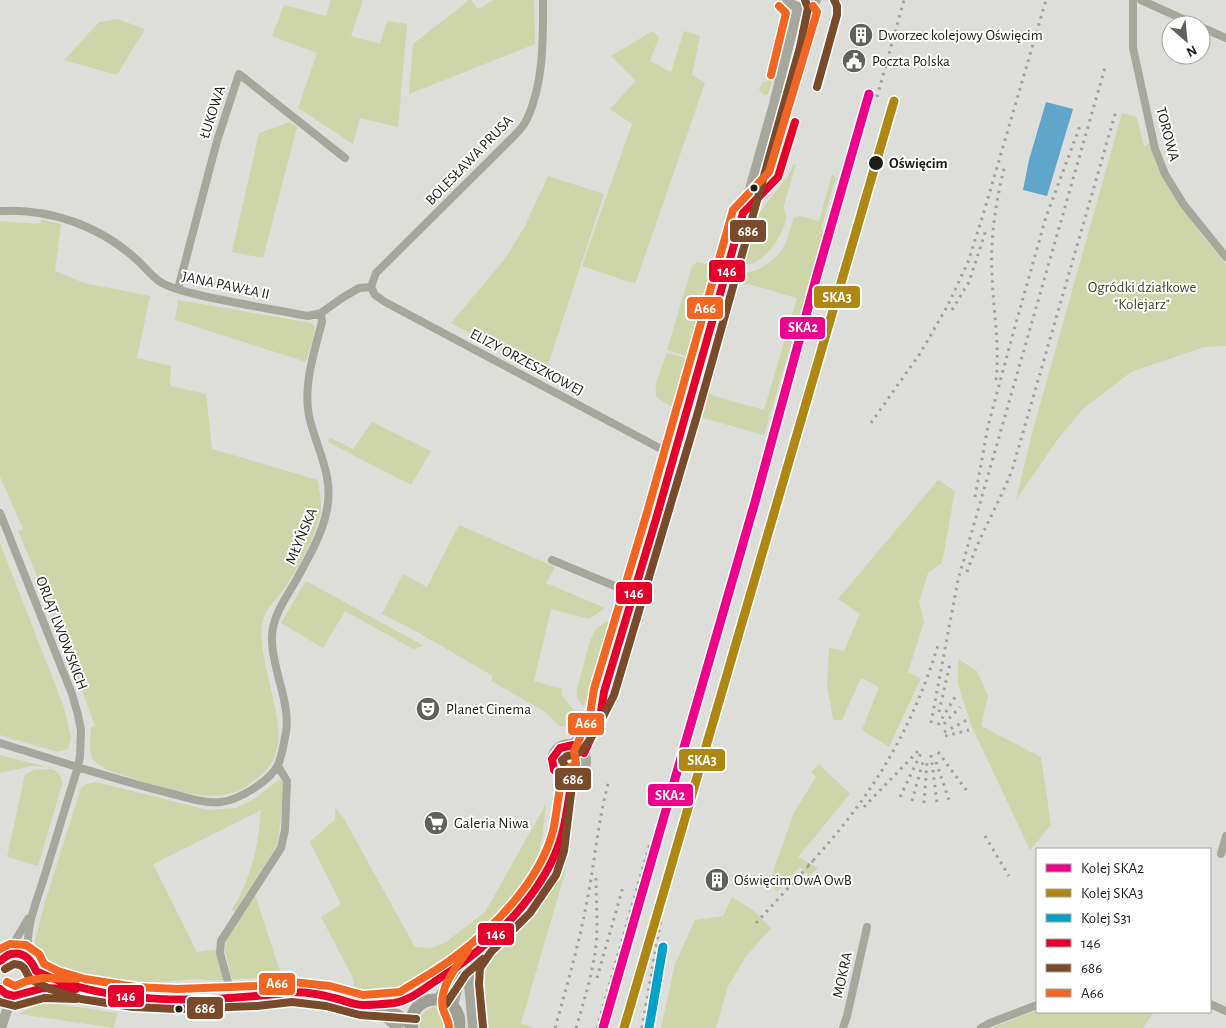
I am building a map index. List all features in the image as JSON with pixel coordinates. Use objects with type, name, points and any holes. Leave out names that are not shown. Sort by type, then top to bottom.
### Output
[{"type":"main road","points":[[3,958],[17,954],[32,961],[36,971],[36,978],[30,990]]},
{"type":"main road","points":[[36,971],[54,980],[83,989]]},
{"type":"main road","points":[[0,989],[9,995],[16,996],[30,990],[52,988],[83,989],[161,999],[232,997],[292,992],[328,996],[378,1008],[416,1009]]},
{"type":"main road","points":[[412,1026],[412,1019],[416,1009],[422,1003],[438,999],[444,1000],[453,1006],[459,1019],[459,1028]]},
{"type":"main road","points":[[378,1008],[396,1015],[412,1026]]},
{"type":"street","name":"BOLESŁAWA PRUSA","points":[[371,287],[376,273],[527,121],[543,53],[543,0]]},
{"type":"street","points":[[787,0],[798,8],[807,7],[816,0]]},
{"type":"street","name":"TOROWA","points":[[1133,0],[1134,48],[1155,149],[1165,174],[1184,205],[1226,257]]},
{"type":"street","points":[[1142,0],[1174,15]]},
{"type":"street","points":[[584,753],[600,718],[604,692],[675,453],[774,104],[798,8]]},
{"type":"street","points":[[1211,31],[1226,38]]},
{"type":"street","name":"ŁUKOWA","points":[[178,289],[217,141],[239,74],[345,158]]},
{"type":"street","name":"JANA PAWŁA II","points":[[0,212],[21,210],[58,216],[74,221],[99,233],[137,259],[162,283],[178,289],[213,298],[308,316],[321,313]]},
{"type":"street","points":[[321,313],[359,288],[371,287]]},
{"type":"street","name":"ELIZY ORZESZKOWEJ","points":[[371,287],[375,295],[385,302],[665,451],[675,453]]},
{"type":"street","name":"MŁYŃSKA","points":[[278,766],[286,729],[284,702],[272,645],[273,623],[318,536],[325,521],[328,507],[330,484],[309,415],[308,401],[308,378],[322,322],[321,313]]},
{"type":"street","name":"ORLĄT LWOWSKICH","points":[[0,513],[72,694],[81,730],[78,767],[31,913],[26,940],[28,958]]},
{"type":"street","points":[[552,560],[634,594]]},
{"type":"street","points":[[573,745],[589,722],[604,692]]},
{"type":"street","points":[[0,743],[102,775],[199,801],[221,802],[242,796],[260,785],[278,766],[287,781],[285,830],[281,848],[221,941],[220,953],[232,997]]},
{"type":"street","points":[[568,744],[578,746],[584,753],[586,761],[584,770],[577,777],[568,778],[554,770],[552,759],[559,748],[568,744]]},
{"type":"street","points":[[398,1028],[378,1008],[404,1001],[458,967],[513,918],[532,894],[547,871],[554,850],[568,778]]},
{"type":"street","points":[[1221,854],[1226,836]]},
{"type":"street","name":"ORLĄT LWOWSKICH","points":[[3,958],[31,913]]},
{"type":"street","name":"MOKRA","points":[[843,1028],[867,927]]},
{"type":"street","points":[[453,1006],[459,980],[483,946]]},
{"type":"street","points":[[470,965],[468,984],[473,1028]]},
{"type":"street","points":[[438,999],[458,967]]},
{"type":"street","points":[[2,1028],[7,1010],[16,996]]},
{"type":"street","points":[[1211,1004],[1226,1011]]},
{"type":"street","points":[[981,1028],[990,1022],[1036,1005]]},
{"type":"green space","points":[[331,0],[363,0],[351,36],[380,44],[387,21],[407,24],[398,127],[360,118],[353,144],[298,108],[317,53],[272,36],[284,5],[326,16]]},
{"type":"green space","points":[[469,0],[478,9],[494,0],[534,0],[535,44],[409,94],[413,44]]},
{"type":"green space","points":[[117,19],[145,29],[117,75],[64,60],[99,22]]},
{"type":"green space","points":[[778,24],[785,26],[779,57],[768,94],[764,95],[759,90],[762,83],[769,81],[783,33],[776,30]]},
{"type":"green space","points":[[801,30],[812,31],[813,34],[797,63],[768,160],[766,152],[791,74]]},
{"type":"green space","points":[[653,31],[659,37],[650,61],[671,72],[684,31],[700,36],[692,75],[705,83],[635,284],[582,266],[632,124],[610,109],[636,81],[611,56]]},
{"type":"green space","name":"Ogródki działkowe \"Kolejarz\"","points":[[1122,113],[1137,117],[1144,147],[1150,143],[1155,162],[1170,190],[1202,235],[1226,264],[1226,346],[1204,347],[1131,372],[1083,409],[1058,439],[1016,500],[1031,437]]},
{"type":"green space","points":[[290,122],[297,127],[263,258],[232,252],[259,133]]},
{"type":"green space","points":[[793,164],[796,165],[784,206],[786,217],[782,232],[764,256],[749,264],[742,264],[755,218],[789,175]]},
{"type":"green space","points":[[832,175],[836,177],[821,229],[825,231],[764,435],[699,417],[706,390],[714,396],[764,410],[797,298],[748,284],[736,283],[740,272],[759,269],[777,256],[785,245],[794,218],[800,216],[819,221]]},
{"type":"green space","points":[[548,176],[604,194],[545,374],[451,323],[504,260],[525,226]]},
{"type":"green space","points":[[42,220],[61,224],[55,271],[84,283],[150,296],[137,358],[171,366],[170,386],[206,394],[212,449],[318,480],[321,507],[313,538],[290,581],[272,604],[263,620],[261,637],[277,721],[278,743],[276,753],[265,772],[243,789],[228,794],[211,795],[174,790],[104,769],[94,760],[90,751],[91,727],[95,726],[58,626],[18,531],[23,529],[0,476],[0,221],[40,224]]},
{"type":"green space","points":[[698,262],[717,267],[691,357],[667,350],[692,266]]},
{"type":"green space","points":[[178,300],[311,323],[315,331],[306,362],[175,320]]},
{"type":"green space","points":[[710,301],[713,301],[686,392],[684,391]]},
{"type":"green space","points":[[667,353],[690,359],[675,408],[657,397],[655,391],[661,367]]},
{"type":"green space","points":[[372,422],[431,451],[411,485],[328,442],[329,437],[353,449]]},
{"type":"green space","points":[[938,480],[955,491],[942,563],[928,573],[919,602],[924,622],[908,672],[921,678],[889,747],[862,730],[879,687],[861,678],[842,720],[833,720],[827,685],[829,648],[844,651],[860,614],[838,599]]},
{"type":"green space","points":[[459,525],[555,567],[546,583],[605,608],[589,619],[551,609],[534,681],[562,689],[562,696],[576,713],[568,724],[560,727],[544,711],[491,681],[493,676],[382,614],[403,574],[427,587]]},
{"type":"green space","points":[[0,543],[65,710],[71,739],[68,749],[58,752],[0,735]]},
{"type":"green space","points":[[306,581],[424,646],[413,649],[345,611],[323,648],[281,623]]},
{"type":"green space","points":[[608,621],[613,622],[591,696],[583,706],[577,698],[577,689],[590,641],[596,628]]},
{"type":"green space","points":[[958,659],[977,671],[988,696],[981,726],[1041,757],[1051,825],[1030,850],[971,725],[958,684]]},
{"type":"green space","points":[[566,751],[574,751],[580,757],[580,765],[574,771],[566,771],[560,765],[560,757]]},
{"type":"green space","points":[[0,755],[47,767],[32,766],[0,773]]},
{"type":"green space","points":[[819,764],[850,794],[798,857],[818,868],[809,876],[800,867],[777,892],[769,883],[794,813],[816,777],[811,772]]},
{"type":"green space","points":[[52,769],[60,776],[62,785],[38,866],[7,857],[25,774],[34,770]]},
{"type":"green space","points":[[280,779],[283,784],[283,797],[278,842],[235,911],[232,910],[249,875],[258,836],[261,810],[153,864],[197,952],[218,949],[225,981],[195,979],[135,984],[56,971],[35,946],[45,902],[81,788],[96,782],[207,810],[236,808],[256,798]]},
{"type":"green space","points":[[546,804],[539,851],[529,874],[507,905],[480,933],[408,989],[401,992],[381,994],[355,989],[353,978],[321,917],[341,904],[310,842],[335,819],[335,807],[343,817],[415,947],[432,948],[446,942],[485,912]]},
{"type":"green space","points":[[567,866],[521,1023],[534,1028],[482,1028],[476,980],[478,971],[533,917]]},
{"type":"green space","points":[[255,895],[282,977],[232,979],[225,951],[226,937]]},
{"type":"green space","points":[[732,897],[754,911],[771,928],[745,958],[728,986],[716,1028],[661,1028],[675,964],[695,920],[723,916]]},
{"type":"green space","points":[[43,1002],[117,1013],[114,1028],[19,1014]]},
{"type":"green space","points":[[433,1007],[438,1007],[448,1013],[451,1020],[451,1028],[420,1028],[422,1015]]},
{"type":"green space","points":[[1036,1010],[1036,1013],[1153,1013],[1143,1028],[991,1028]]},
{"type":"water","points":[[1046,102],[1073,109],[1047,196],[1023,190],[1029,160]]},
{"type":"railway","points":[[877,97],[904,0]]},
{"type":"railway","points":[[871,423],[921,352],[948,305],[968,262],[1046,0]]},
{"type":"railway","points":[[931,723],[958,580],[1106,64]]},
{"type":"railway","points":[[967,572],[977,545],[1013,467],[1116,111]]},
{"type":"railway","points":[[975,497],[988,426],[1046,217],[1081,123]]},
{"type":"railway","points":[[996,380],[997,353],[992,247],[996,205],[1005,165]]},
{"type":"railway","points":[[952,310],[969,282],[986,230]]},
{"type":"railway","points":[[808,866],[851,815],[887,762],[916,705],[939,642]]},
{"type":"railway","points":[[939,712],[950,664]]},
{"type":"railway","points":[[938,725],[955,697]]},
{"type":"railway","points":[[944,724],[960,707]]},
{"type":"railway","points":[[944,732],[967,720]]},
{"type":"railway","points":[[945,736],[969,730]]},
{"type":"railway","points":[[864,807],[918,751]]},
{"type":"railway","points":[[938,752],[967,791]]},
{"type":"railway","points":[[900,797],[921,753]]},
{"type":"railway","points":[[931,755],[937,803]]},
{"type":"railway","points":[[912,801],[923,762]]},
{"type":"railway","points":[[936,762],[949,800]]},
{"type":"railway","points":[[924,803],[927,763]]},
{"type":"railway","points":[[555,1028],[584,917],[602,810],[609,780]]},
{"type":"railway","points":[[985,836],[1009,876]]},
{"type":"railway","points":[[597,1028],[650,843]]},
{"type":"railway","points":[[642,1028],[664,901],[677,846]]},
{"type":"railway","points":[[756,923],[813,861]]},
{"type":"railway","points":[[576,1028],[595,955],[597,928],[596,878]]},
{"type":"railway","points":[[597,978],[623,887]]},
{"type":"rail line","name":"SKA2","points":[[603,1028],[755,502],[869,94]]},
{"type":"rail line","name":"SKA3","points":[[624,1028],[894,101]]},
{"type":"rail line","name":"S31","points":[[649,1028],[663,947]]},
{"type":"transit line","name":"686","points":[[483,1027],[479,984],[480,968],[491,952],[530,913],[556,875],[564,851],[573,777],[562,760],[567,756],[577,754],[587,743],[614,695],[696,419],[800,47],[808,8],[805,0]]},
{"type":"transit line","name":"686","points":[[817,87],[837,15],[837,6],[834,0]]},
{"type":"transit line","name":"A66","points":[[771,75],[786,13],[779,6]]},
{"type":"transit line","name":"A66","points":[[0,949],[10,944],[26,945],[39,954],[44,964],[58,971],[85,979],[136,987],[177,989],[256,986],[292,982],[330,986],[363,995],[400,992],[440,968],[468,947],[513,902],[538,868],[547,850],[553,831],[563,774],[565,770],[576,764],[574,751],[590,715],[594,689],[646,516],[733,210],[769,172],[817,12],[813,6]]},
{"type":"transit line","name":"146","points":[[584,753],[600,718],[604,692],[656,519],[743,213],[778,177],[795,122]]},
{"type":"transit line","name":"146","points":[[563,777],[554,770],[552,759],[560,748],[573,745]]},
{"type":"transit line","name":"146","points":[[0,961],[16,953],[24,955],[30,960],[36,971],[64,983],[126,996],[158,999],[191,999],[297,992],[322,995],[360,1005],[400,1002],[418,993],[478,951],[514,916],[530,897],[544,876],[562,834],[572,778]]},
{"type":"transit line","name":"A66","points":[[449,1028],[443,1009],[443,993],[454,970],[468,950]]},
{"type":"transit line","name":"686","points":[[446,1004],[466,974],[483,959]]},
{"type":"transit line","name":"686","points":[[5,969],[14,964],[20,965],[24,968],[30,979],[50,989],[81,999],[133,1007],[177,1009],[257,1006],[292,1002],[326,1006],[360,1015],[416,1019]]},
{"type":"transit line","name":"A66","points":[[7,982],[15,986],[42,978],[77,979]]},
{"type":"transit line","name":"146","points":[[0,989],[6,994],[14,996],[43,988],[76,989]]},
{"type":"transit line","name":"686","points":[[0,1002],[15,1006],[44,998],[76,999]]},
{"type":"place","name":"Dworzec kolejowy Oświęcim","points":[[861,35]]},
{"type":"place","name":"Poczta Polska","points":[[854,61]]},
{"type":"place","name":"Oświęcim","points":[[876,163]]},
{"type":"place","name":"Planet Cinema","points":[[428,709]]},
{"type":"place","name":"Galeria Niwa","points":[[436,823]]},
{"type":"place","name":"Oświęcim OwA OwB","points":[[717,880]]}]
